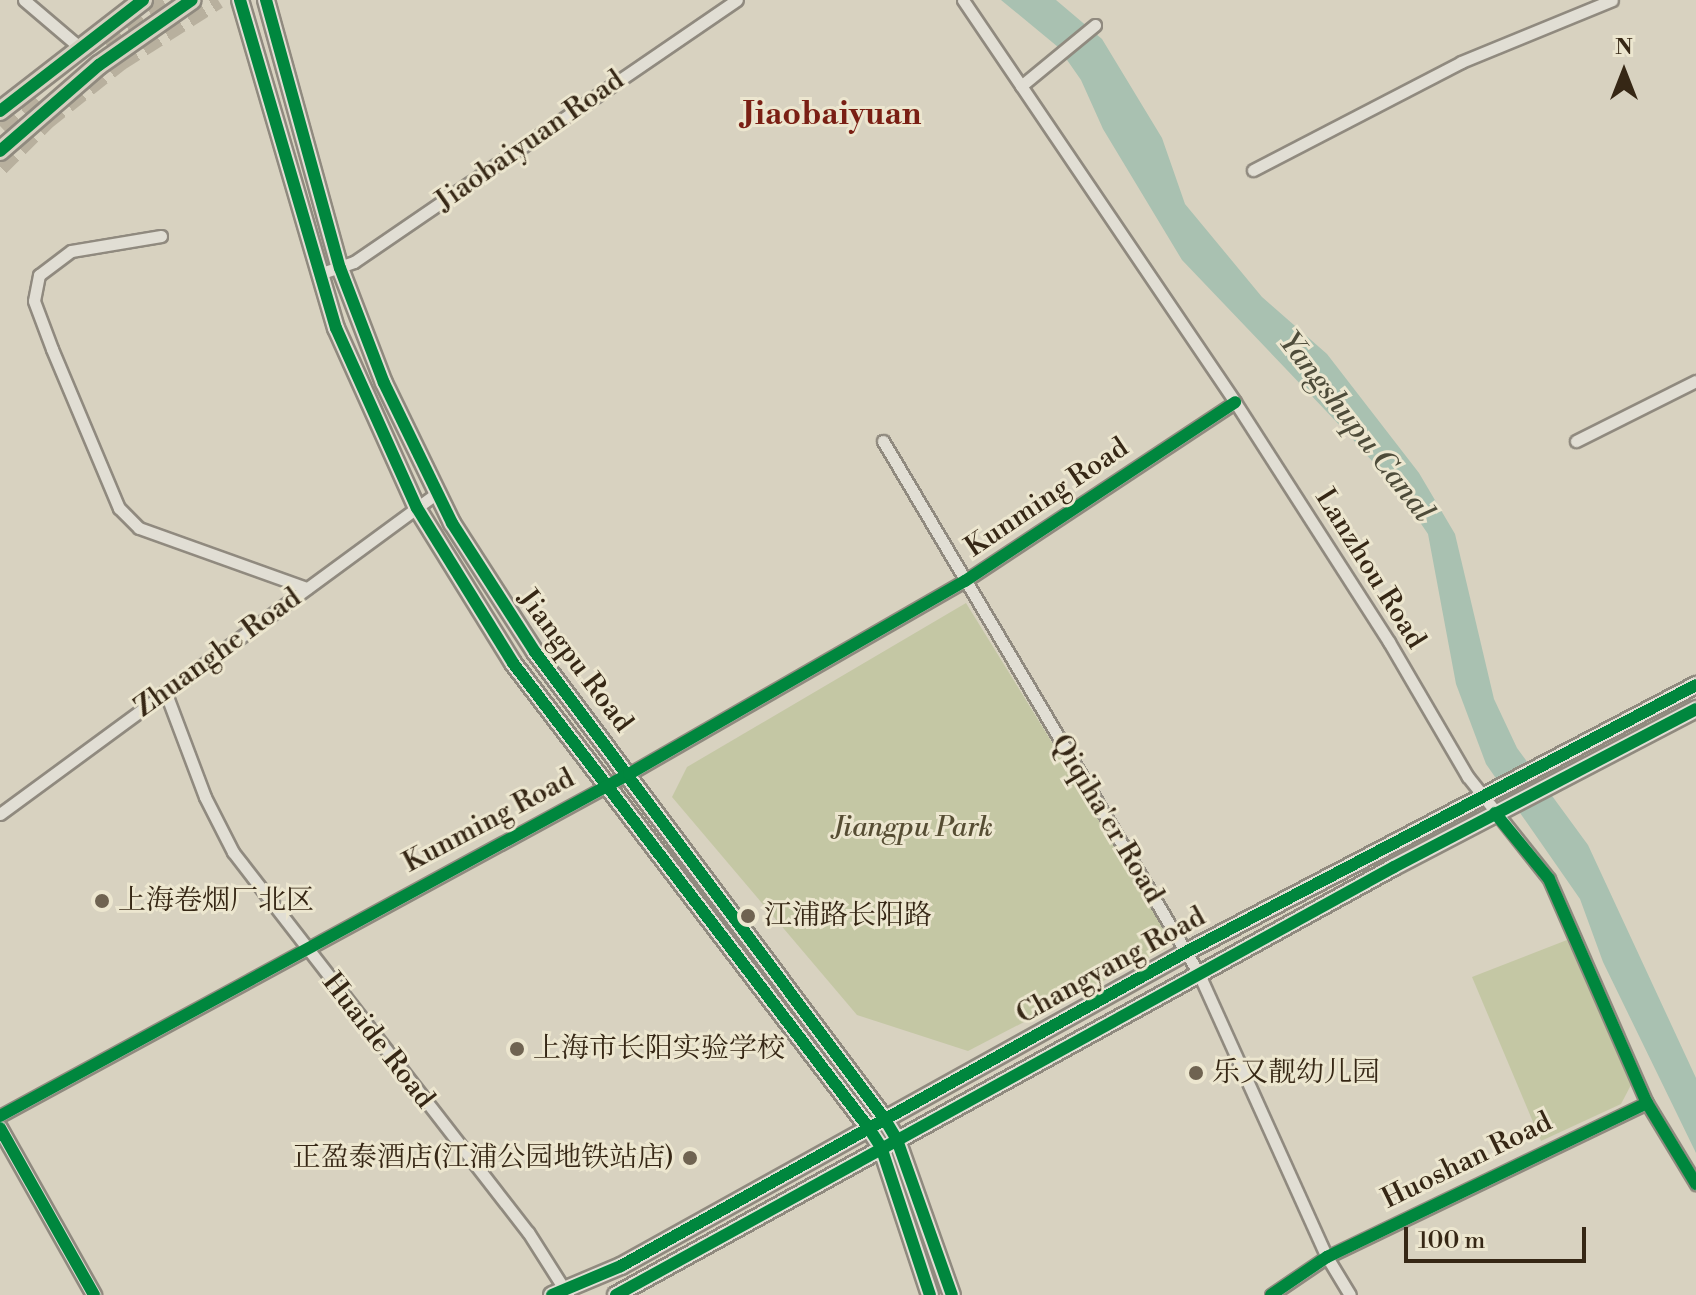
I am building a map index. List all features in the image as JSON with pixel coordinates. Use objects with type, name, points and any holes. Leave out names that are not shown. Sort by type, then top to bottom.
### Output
[{"type":"main road","points":[[0,111],[78,46],[143,0]]},
{"type":"main road","points":[[0,151],[110,57],[192,0]]},
{"type":"main road","name":"Jiangpu Road","points":[[240,0],[319,274],[357,381],[417,508],[513,663],[868,1127],[889,1143],[952,1295]]},
{"type":"main road","name":"Jiangpu Road","points":[[266,0],[340,268],[384,383],[437,493],[516,625],[884,1118],[930,1295]]},
{"type":"main road","name":"Changyang Road","points":[[562,1293],[621,1266],[1186,952],[1480,794],[1696,685]]},
{"type":"main road","name":"Changyang Road","points":[[616,1295],[1495,813],[1696,709]]},
{"type":"street","points":[[24,0],[78,46]]},
{"type":"street","name":"Jiaobaiyuan Road","points":[[319,274],[340,268],[737,0]]},
{"type":"street","name":"Lanzhou Road","points":[[963,0],[1235,402],[1480,794],[1549,879],[1647,1103],[1696,1184]]},
{"type":"street","points":[[1253,170],[1461,62],[1612,0]]},
{"type":"street","points":[[1021,86],[1095,25]]},
{"type":"street","points":[[161,236],[71,251],[39,275],[34,301],[52,349],[119,508],[139,528],[307,588]]},
{"type":"street","points":[[1576,441],[1696,381]]},
{"type":"street","name":"Kunming Road","points":[[0,1116],[304,946],[629,774],[965,581],[1235,402]]},
{"type":"street","name":"Qiqiha'er Road","points":[[883,441],[1199,974],[1327,1257],[1350,1295]]},
{"type":"street","name":"Zhuanghe Road","points":[[0,814],[437,493]]},
{"type":"street","name":"Huaide Road","points":[[165,691],[215,820],[304,946],[528,1232],[562,1293]]},
{"type":"street","name":"Huoshan Road","points":[[1271,1295],[1327,1257],[1647,1103]]},
{"type":"street","points":[[0,1128],[94,1295]]},
{"type":"green space","name":"Jiangpu Park","points":[[966,603],[1166,927],[1167,948],[968,1051],[857,1015],[672,797],[687,767]]},
{"type":"green space","points":[[1567,940],[1631,1085],[1621,1104],[1541,1141],[1472,977]]},
{"type":"water","name":"Yangshupu Canal","points":[[1001,0],[1056,0],[1102,39],[1162,138],[1185,204],[1262,297],[1327,354],[1419,473],[1455,534],[1494,699],[1517,748],[1588,845],[1696,1078],[1696,1153],[1603,962],[1580,899],[1486,764],[1456,684],[1428,534],[1398,490],[1347,433],[1182,260],[1103,129],[1081,80],[1058,47]]},
{"type":"tunnel","points":[[103,40],[165,0]]},
{"type":"tunnel","points":[[0,167],[46,121],[120,62],[218,0]]},
{"type":"tunnel","points":[[0,126],[39,90]]},
{"type":"cycle path","points":[[0,111],[143,0]]},
{"type":"cycle path","points":[[0,151],[99,65],[192,0]]},
{"type":"cycle path","points":[[240,0],[336,328],[417,508],[513,663],[868,1127],[881,1147],[930,1295]]},
{"type":"cycle path","points":[[266,0],[340,268],[384,383],[452,523],[535,652],[884,1118],[897,1140],[952,1295]]},
{"type":"cycle path","points":[[0,1116],[629,774],[965,581],[1235,402]]},
{"type":"cycle path","points":[[552,1295],[621,1266],[1186,952],[1696,685]]},
{"type":"cycle path","points":[[616,1295],[1394,867],[1696,709]]},
{"type":"cycle path","points":[[1495,813],[1549,879],[1647,1103],[1696,1184]]},
{"type":"cycle path","points":[[1271,1295],[1327,1257],[1647,1103]]},
{"type":"cycle path","points":[[0,1128],[94,1295]]},
{"type":"place","name":"上海卷烟厂北区","points":[[102,901]]},
{"type":"place","name":"江浦路长阳路","points":[[748,916]]},
{"type":"place","name":"上海市长阳实验学校","points":[[517,1049]]},
{"type":"place","name":"乐又靓幼儿园","points":[[1196,1073]]},
{"type":"place","name":"正盈泰酒店(江浦公园地铁站店)","points":[[690,1158]]},
{"type":"district","name":"Jiaobaiyuan","points":[[832,114]]}]
